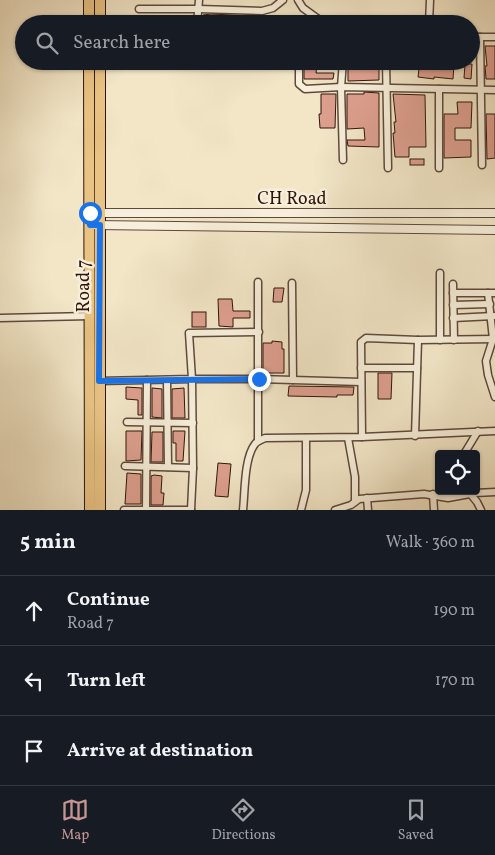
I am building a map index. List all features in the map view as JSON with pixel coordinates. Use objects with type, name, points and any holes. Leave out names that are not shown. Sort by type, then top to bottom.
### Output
[{"type":"main road","points":[[89,0],[89,15]]},
{"type":"main road","points":[[100,0],[100,15]]},
{"type":"main road","name":"Road 7","points":[[90,70],[90,213],[95,225],[100,510]]},
{"type":"main road","name":"Road 7","points":[[90,510],[90,316],[95,225],[101,213],[100,70]]},
{"type":"street","points":[[199,0],[199,15]]},
{"type":"street","points":[[139,9],[262,11],[273,8],[283,0]]},
{"type":"street","points":[[298,0],[303,8],[313,15]]},
{"type":"street","points":[[429,15],[430,0]]},
{"type":"street","points":[[482,165],[480,37],[495,37]]},
{"type":"street","points":[[298,70],[298,84],[305,89],[341,87],[495,90]]},
{"type":"street","points":[[342,70],[343,160]]},
{"type":"street","points":[[386,70],[388,168]]},
{"type":"street","points":[[439,89],[439,168]]},
{"type":"street","name":"CH Road","points":[[90,213],[495,213]]},
{"type":"street","name":"CH Road","points":[[95,225],[495,230]]},
{"type":"street","points":[[440,273],[440,340]]},
{"type":"street","points":[[258,282],[258,441]]},
{"type":"street","points":[[292,283],[292,380]]},
{"type":"street","points":[[453,284],[454,340]]},
{"type":"street","points":[[453,293],[492,293],[490,304],[493,316],[494,338],[486,361],[495,398]]},
{"type":"street","points":[[453,305],[490,304]]},
{"type":"street","points":[[0,318],[90,316]]},
{"type":"street","points":[[453,318],[493,316]]},
{"type":"street","points":[[124,510],[191,510],[192,380],[189,333],[259,332]]},
{"type":"street","points":[[362,437],[361,342],[366,338],[454,340],[494,338]]},
{"type":"street","points":[[415,436],[418,340]]},
{"type":"street","points":[[361,368],[417,368]]},
{"type":"street","points":[[99,381],[259,379],[361,382]]},
{"type":"street","points":[[146,510],[145,467],[148,380]]},
{"type":"street","points":[[167,380],[168,467]]},
{"type":"street","points":[[127,422],[192,423]]},
{"type":"street","points":[[466,450],[478,431]]},
{"type":"street","points":[[243,510],[249,456],[258,441],[273,437],[348,438],[495,431]]},
{"type":"street","points":[[300,510],[306,490],[306,438]]},
{"type":"street","points":[[348,438],[355,478],[355,502]]},
{"type":"street","points":[[125,466],[192,468]]},
{"type":"street","points":[[480,492],[495,492]]},
{"type":"street","points":[[334,510],[350,505],[359,498],[411,494],[433,494],[434,510]]},
{"type":"street","points":[[437,495],[448,498],[458,495]]},
{"type":"street","points":[[471,495],[481,510]]},
{"type":"street","points":[[367,498],[368,510]]},
{"type":"building","points":[[485,46],[495,46],[495,79],[486,79]]},
{"type":"building","points":[[304,70],[316,70],[316,73],[334,73],[333,79],[304,79]]},
{"type":"building","points":[[348,70],[379,70],[379,80],[348,81]]},
{"type":"building","points":[[419,70],[454,70],[453,79],[418,77]]},
{"type":"building","points":[[465,70],[472,70],[471,79],[464,78]]},
{"type":"building","points":[[364,92],[379,93],[379,147],[348,146],[347,140],[365,140],[364,128],[347,129],[347,94],[364,94]]},
{"type":"building","points":[[321,94],[336,94],[335,128],[320,128]]},
{"type":"building","points":[[393,94],[425,95],[426,147],[409,147],[409,157],[395,157],[393,133],[395,133],[394,122],[396,122]]},
{"type":"building","points":[[457,102],[472,102],[471,128],[455,128],[455,140],[471,140],[471,157],[444,158],[444,114],[458,114]]},
{"type":"building","points":[[486,114],[495,114],[495,158],[487,159]]},
{"type":"building","points":[[410,159],[424,159],[424,165],[410,165]]},
{"type":"building","points":[[274,288],[284,288],[282,302],[273,302]]},
{"type":"building","points":[[218,299],[232,299],[233,311],[250,311],[250,318],[233,318],[233,327],[219,326]]},
{"type":"building","points":[[192,312],[206,312],[206,327],[192,327]]},
{"type":"building","points":[[272,341],[282,342],[282,349],[284,349],[284,373],[263,373],[263,343],[272,343]]},
{"type":"building","points":[[378,373],[392,373],[391,399],[378,399]]},
{"type":"building","points":[[289,386],[354,387],[353,395],[337,395],[337,397],[288,396]]},
{"type":"building","points":[[126,387],[142,388],[142,415],[138,415],[138,400],[126,399]]},
{"type":"building","points":[[152,388],[162,389],[162,418],[152,417]]},
{"type":"building","points":[[184,388],[185,418],[172,418],[172,389]]},
{"type":"building","points":[[126,431],[142,431],[141,460],[126,461]]},
{"type":"building","points":[[173,431],[185,431],[183,461],[176,461],[176,443],[173,443]]},
{"type":"building","points":[[152,432],[163,432],[163,462],[151,462]]},
{"type":"building","points":[[218,463],[231,464],[228,497],[215,496]]},
{"type":"building","points":[[127,473],[141,474],[141,504],[125,504]]},
{"type":"building","points":[[151,476],[162,476],[161,493],[164,493],[163,505],[151,505]]},
{"type":"route","points":[[90,213],[90,225],[100,225],[99,381],[259,379]]}]
